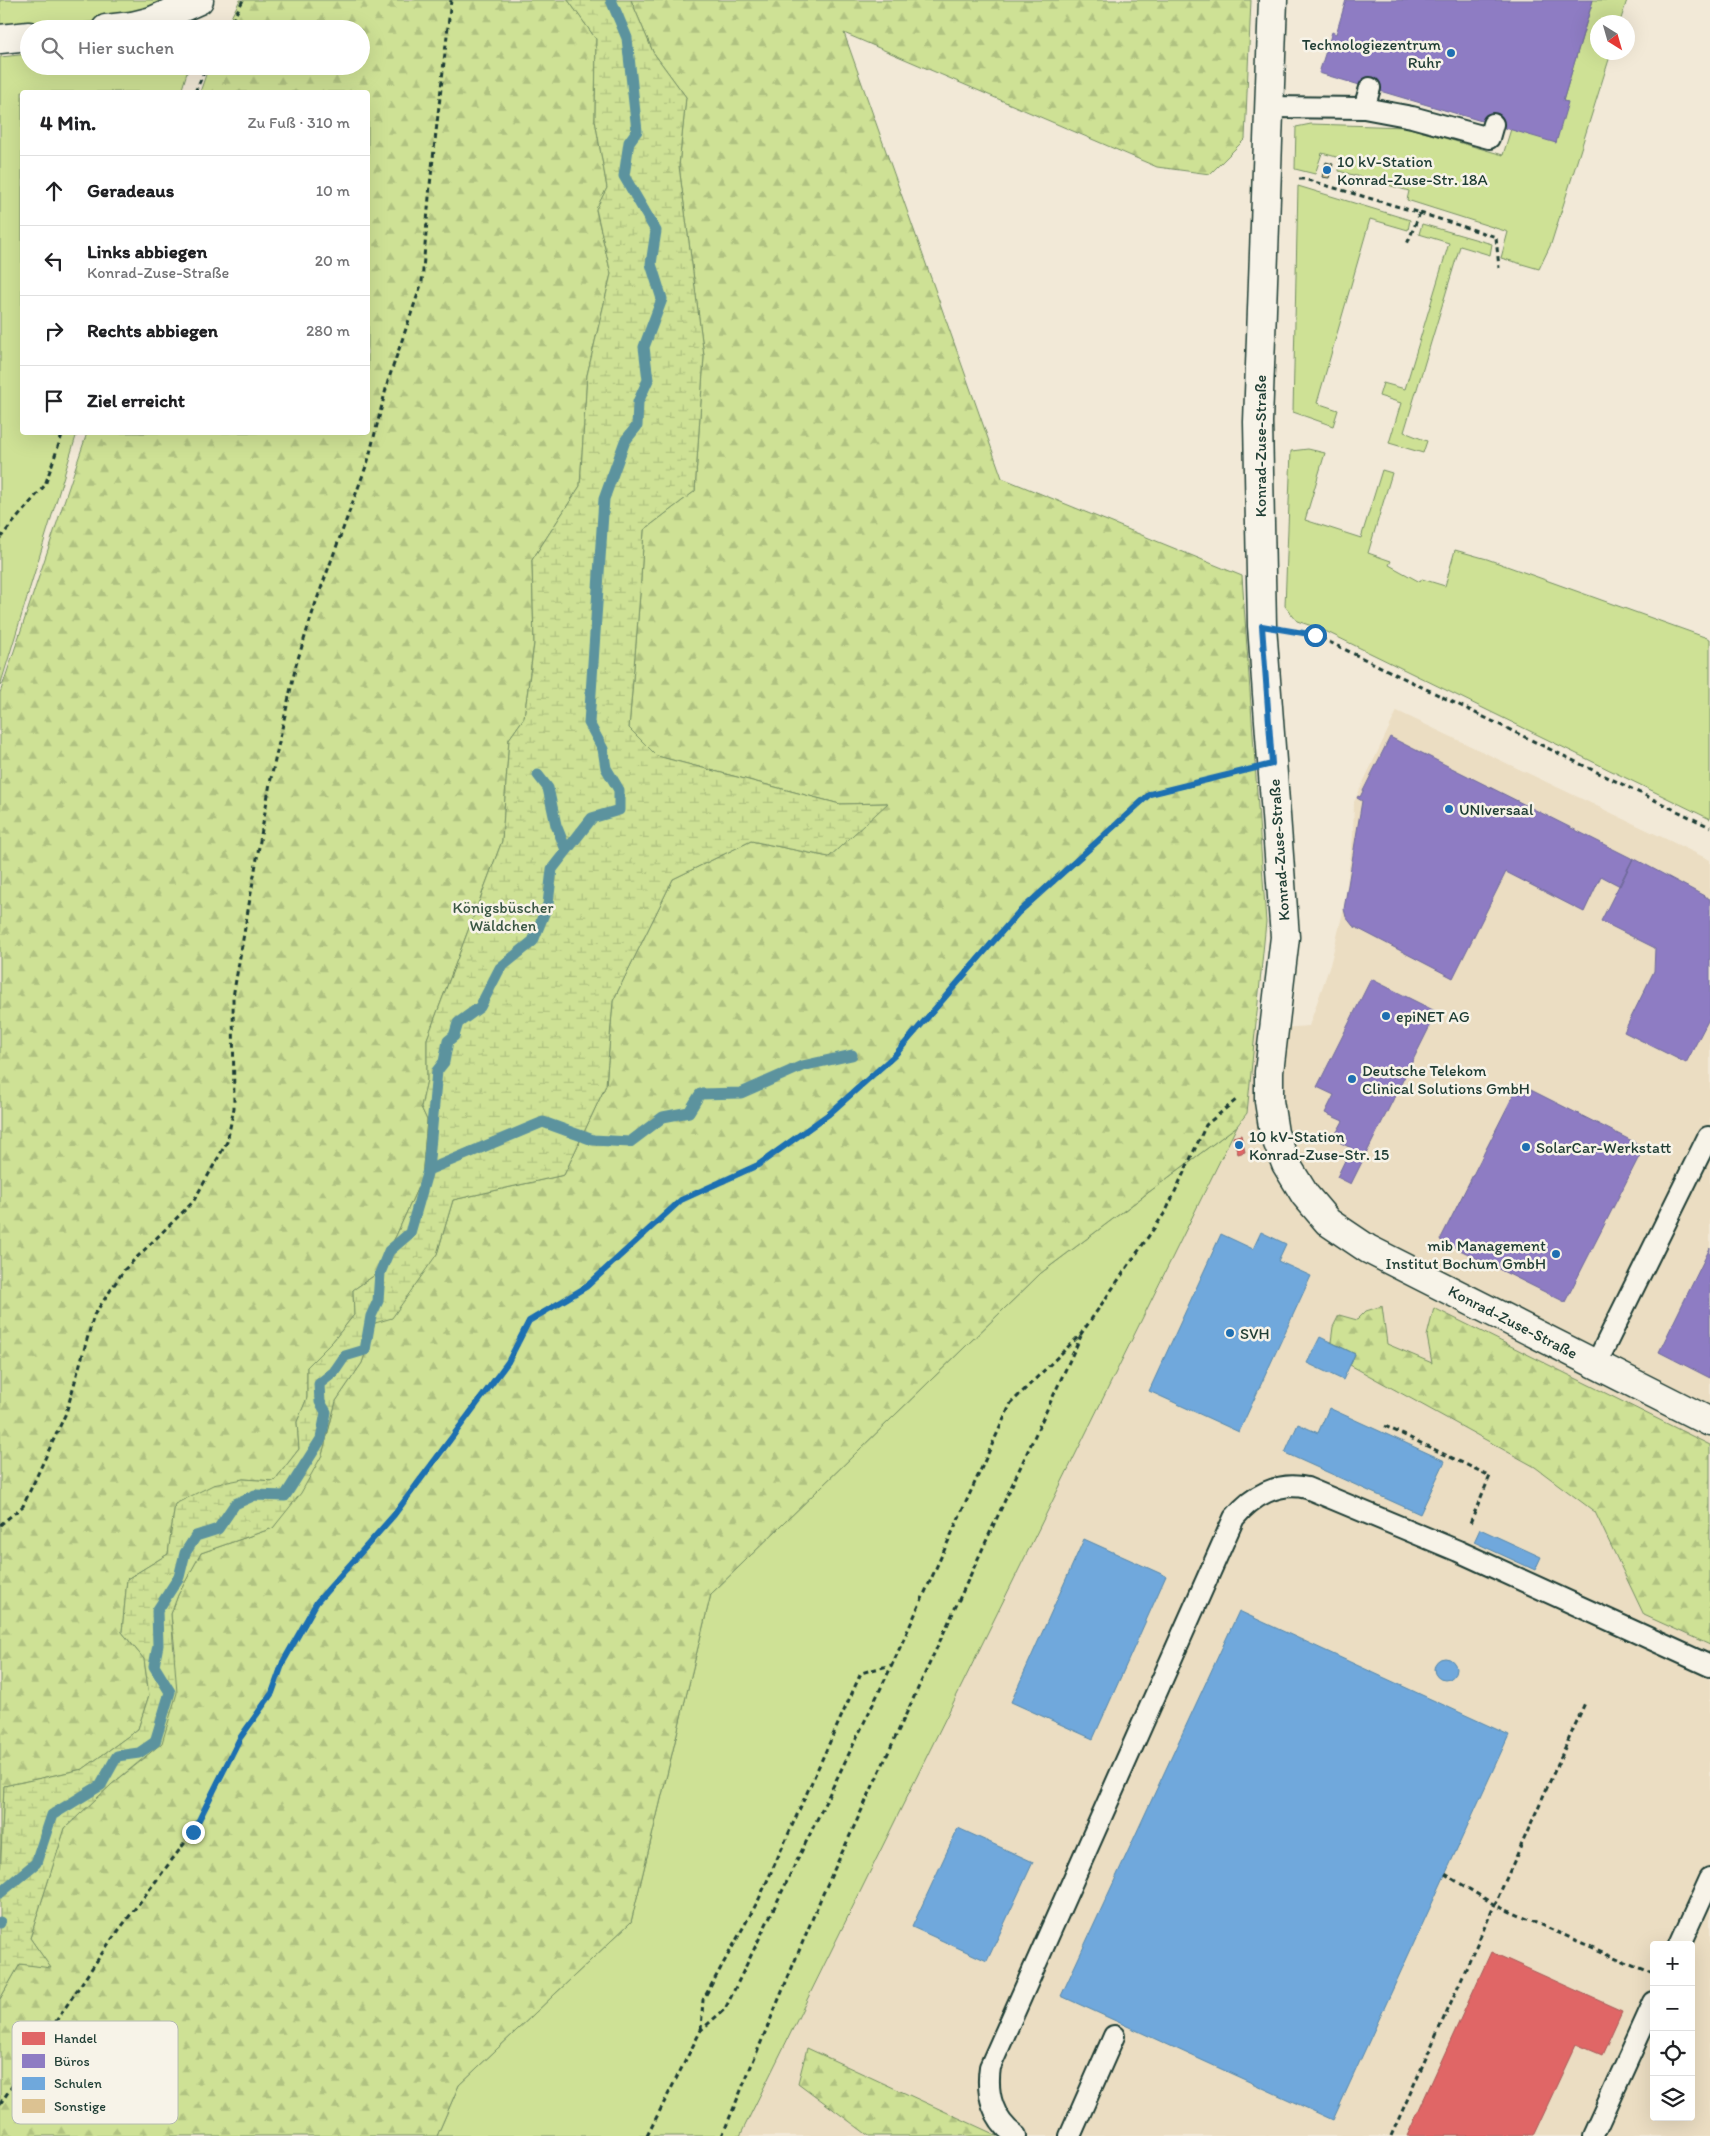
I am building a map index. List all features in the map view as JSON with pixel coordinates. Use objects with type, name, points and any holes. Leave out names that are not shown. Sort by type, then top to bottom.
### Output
[{"type":"street","points":[[154,20],[199,0]]},
{"type":"street","name":"Konrad-Zuse-Straße","points":[[1273,0],[1258,422],[1262,626],[1285,937],[1269,1072],[1269,1101],[1274,1133],[1286,1164],[1305,1195],[1328,1222],[1368,1249],[1710,1422]]},
{"type":"street","points":[[0,39],[20,37]]},
{"type":"lane","points":[[1364,108],[1370,88]]},
{"type":"lane","points":[[1269,106],[1364,108],[1412,117],[1489,138],[1493,124]]},
{"type":"lane","points":[[1596,1364],[1708,1137],[1710,1138]]},
{"type":"lane","points":[[1016,2136],[1003,2125],[992,2104],[988,2078],[990,2067],[1234,1518],[1254,1497],[1265,1491],[1294,1484],[1307,1488],[1458,1551],[1710,1666]]},
{"type":"lane","points":[[1682,1941],[1710,1879]]},
{"type":"lane","points":[[1593,2136],[1650,2011]]},
{"type":"lane","points":[[1070,2136],[1114,2036]]},
{"type":"path","points":[[233,20],[243,0]]},
{"type":"path","points":[[0,1525],[22,1506],[66,1413],[94,1315],[124,1270],[193,1202],[227,1142],[234,1108],[233,997],[270,783],[296,666],[316,602],[368,460],[388,381],[422,282],[430,185],[451,0]]},
{"type":"path","points":[[196,90],[203,75]]},
{"type":"path","points":[[1266,180],[1304,179],[1496,237],[1499,268]]},
{"type":"path","points":[[1407,244],[1420,213]]},
{"type":"path","points":[[0,538],[45,485],[62,435]]},
{"type":"path","points":[[1262,626],[1315,635],[1710,827]]},
{"type":"path","points":[[56,2021],[109,1943],[193,1832],[240,1738],[272,1693],[283,1662],[317,1602],[394,1515],[508,1362],[529,1321],[586,1287],[681,1200],[758,1165],[829,1114],[894,1056],[1018,913],[1150,794],[1272,764]]},
{"type":"path","points":[[722,2136],[821,1898],[1081,1334],[1166,1211],[1206,1125],[1269,1072]]},
{"type":"path","points":[[647,2136],[701,2030],[725,2008],[892,1665],[1011,1402],[1081,1334]]},
{"type":"path","points":[[1385,1426],[1490,1476],[1458,1551]]},
{"type":"path","points":[[701,2030],[703,2000],[759,1899],[861,1673],[892,1665]]},
{"type":"path","points":[[1391,2136],[1585,1703]]},
{"type":"path","points":[[1445,1874],[1495,1905],[1650,1972]]},
{"type":"path","points":[[0,2104],[12,2086]]},
{"type":"shaded area","points":[[1397,711],[1710,860],[1710,2136],[740,2136],[1237,1126],[1247,1113],[1255,1030],[1309,1026],[1330,965],[1344,908],[1353,837],[1354,802]]},
{"type":"green space","points":[[0,0],[174,0],[137,19],[20,20],[20,27],[0,28]]},
{"type":"green space","points":[[240,0],[568,0],[596,39],[595,120],[607,188],[596,210],[611,274],[587,375],[580,486],[532,560],[534,643],[524,718],[509,739],[502,841],[427,1039],[427,1080],[421,1107],[427,1120],[422,1178],[396,1236],[375,1275],[353,1290],[354,1315],[333,1341],[307,1367],[307,1398],[297,1422],[299,1449],[274,1481],[243,1479],[175,1504],[168,1554],[127,1579],[122,1632],[144,1659],[149,1695],[138,1729],[83,1769],[4,1786],[0,1879],[0,693],[86,435],[370,435],[370,90],[201,90],[206,75],[370,75],[370,20],[230,20]]},
{"type":"green space","name":"Königsbüscher Wäldchen","points":[[568,0],[631,0],[653,52],[686,97],[679,166],[704,356],[695,491],[644,530],[629,728],[657,756],[840,804],[888,803],[829,857],[751,841],[673,879],[613,1001],[606,1085],[564,1175],[453,1200],[437,1254],[392,1318],[375,1323],[362,1363],[336,1401],[322,1455],[301,1493],[273,1528],[201,1553],[178,1595],[171,1614],[177,1693],[162,1743],[112,1784],[65,1828],[30,1938],[51,1968],[20,1964],[0,1999],[0,1879],[4,1786],[83,1769],[138,1729],[149,1695],[144,1659],[122,1632],[127,1579],[168,1554],[175,1504],[213,1485],[243,1479],[274,1481],[299,1449],[297,1422],[307,1398],[307,1367],[333,1341],[354,1315],[353,1290],[375,1275],[396,1236],[422,1178],[427,1120],[421,1107],[427,1080],[427,1039],[502,841],[509,739],[524,718],[534,644],[532,560],[580,486],[587,375],[611,274],[596,209],[607,188],[595,120],[596,39]]},
{"type":"green space","points":[[631,0],[1251,0],[1245,139],[1210,174],[1157,167],[844,33],[1002,478],[1242,576],[1266,922],[1247,1113],[1237,1126],[1041,1273],[711,1594],[631,1922],[459,2085],[437,2136],[0,2136],[0,1999],[20,1964],[50,1967],[30,1938],[65,1828],[112,1784],[146,1757],[175,1651],[171,1614],[178,1595],[201,1553],[273,1528],[322,1455],[336,1401],[362,1363],[375,1322],[437,1254],[453,1200],[564,1175],[606,1085],[613,1001],[673,879],[751,841],[829,857],[887,803],[840,804],[657,756],[629,728],[644,530],[695,491],[704,356],[679,166],[686,97],[653,52]]},
{"type":"green space","points":[[1593,0],[1627,0],[1622,15],[1590,15],[1590,60],[1609,60],[1551,244],[1539,269],[1501,258],[1508,232],[1407,200],[1409,191],[1339,171],[1340,158],[1322,153],[1315,174],[1295,169],[1296,127],[1311,124],[1406,127],[1503,155],[1511,129],[1568,102],[1563,101]]},
{"type":"green space","points":[[20,55],[20,75],[186,75],[182,90],[20,90],[20,435],[76,435],[0,686],[0,57]]},
{"type":"green space","points":[[1298,186],[1410,220],[1408,230],[1370,219],[1317,403],[1338,410],[1333,426],[1293,412]]},
{"type":"green space","points":[[1422,224],[1492,244],[1490,255],[1460,246],[1404,432],[1427,441],[1423,453],[1389,443],[1401,403],[1379,396],[1383,383],[1405,389],[1449,243],[1419,234]]},
{"type":"green space","points":[[1308,449],[1325,453],[1305,520],[1361,538],[1382,470],[1392,473],[1368,553],[1391,561],[1389,565],[1420,582],[1422,579],[1445,586],[1455,550],[1487,559],[1710,639],[1710,819],[1321,629],[1297,621],[1285,606],[1291,451]]},
{"type":"green space","points":[[1237,1126],[740,2136],[437,2136],[459,2085],[631,1922],[711,1594],[1041,1273]]},
{"type":"green space","points":[[1382,1306],[1387,1344],[1432,1363],[1427,1336],[1434,1308],[1710,1445],[1710,1645],[1644,1615],[1595,1512],[1535,1467],[1350,1365],[1355,1354],[1331,1342],[1333,1327],[1339,1315],[1357,1320],[1366,1311]]},
{"type":"green space","points":[[807,2048],[998,2136],[869,2136],[798,2083]]},
{"type":"building: Handel","name":"10 kV-Station Konrad-Zuse-Str. 15","points":[[1241,1135],[1245,1152],[1238,1154],[1233,1137]]},
{"type":"building: Handel","points":[[1491,1952],[1622,2011],[1602,2055],[1576,2044],[1533,2136],[1407,2136]]},
{"type":"building: Büros","name":"Technologiezentrum Ruhr","points":[[1346,0],[1593,0],[1563,101],[1568,102],[1556,143],[1319,73],[1332,32],[1336,34]]},
{"type":"building: Büros","points":[[1390,737],[1633,859],[1620,886],[1601,876],[1584,912],[1506,872],[1453,978],[1353,926],[1346,917],[1344,909],[1362,801],[1357,798],[1358,796],[1360,797]]},
{"type":"building: Büros","points":[[1633,858],[1710,899],[1710,1017],[1686,1063],[1624,1032],[1654,971],[1655,948],[1601,921]]},
{"type":"building: Büros","points":[[1371,979],[1437,1012],[1351,1184],[1337,1177],[1351,1148],[1333,1139],[1343,1121],[1325,1113],[1334,1095],[1317,1087]]},
{"type":"building: Büros","points":[[1519,1084],[1644,1147],[1565,1302],[1440,1240]]},
{"type":"building: Büros","points":[[1710,1248],[1710,1378],[1659,1352]]},
{"type":"building: Schulen","name":"SVH","points":[[1261,1232],[1286,1244],[1278,1261],[1311,1276],[1239,1432],[1149,1391],[1221,1234],[1253,1249]]},
{"type":"building: Schulen","points":[[1320,1337],[1355,1354],[1343,1380],[1307,1363]]},
{"type":"building: Schulen","points":[[1329,1408],[1445,1461],[1420,1514],[1285,1453],[1298,1424],[1318,1433]]},
{"type":"building: Schulen","points":[[1480,1529],[1541,1557],[1535,1570],[1474,1542]]},
{"type":"building: Schulen","points":[[1084,1539],[1166,1576],[1093,1739],[1011,1702]]},
{"type":"building: Schulen","points":[[1239,1611],[1509,1735],[1333,2120],[1061,1996]]},
{"type":"building: Schulen","points":[[1445,1658],[1453,1661],[1456,1669],[1453,1677],[1445,1680],[1437,1677],[1434,1669],[1437,1661]]},
{"type":"building: Schulen","points":[[958,1828],[1033,1862],[987,1961],[912,1927]]},
{"type":"building: Sonstige","name":"10 kV-Station Konrad-Zuse-Str. 18A","points":[[1326,162],[1333,164],[1329,178],[1322,177]]},
{"type":"waterway","points":[[0,1893],[36,1863],[52,1815],[101,1785],[117,1756],[139,1753],[155,1742],[170,1692],[154,1666],[158,1645],[157,1611],[179,1577],[185,1553],[196,1536],[218,1529],[235,1504],[255,1495],[285,1496],[321,1439],[326,1412],[320,1402],[319,1384],[334,1372],[345,1356],[365,1350],[371,1316],[378,1301],[380,1273],[389,1251],[410,1233],[428,1170],[437,1071],[444,1062],[448,1041],[454,1036],[458,1023],[480,1007],[500,968],[533,941],[548,904],[552,869],[592,818],[619,810],[619,790],[606,768],[603,749],[589,723],[604,499],[625,441],[637,426],[638,402],[648,380],[644,347],[662,299],[651,264],[656,231],[624,176],[629,142],[637,131],[627,38],[611,0]]},
{"type":"waterway","points":[[538,775],[548,788],[556,825],[566,850]]},
{"type":"waterway","points":[[428,1170],[543,1122],[593,1140],[630,1142],[663,1117],[689,1112],[700,1094],[741,1093],[802,1066],[852,1055]]},
{"type":"place","name":"Technologiezentrum Ruhr","points":[[1451,53]]},
{"type":"place","name":"10 kV-Station Konrad-Zuse-Str. 18A","points":[[1327,170]]},
{"type":"place","name":"UNIversaal","points":[[1449,809]]},
{"type":"place","name":"epiNET AG","points":[[1386,1016]]},
{"type":"place","name":"Deutsche Telekom Clinical Solutions GmbH","points":[[1352,1079]]},
{"type":"place","name":"10 kV-Station Konrad-Zuse-Str. 15","points":[[1239,1145]]},
{"type":"place","name":"SolarCar-Werkstatt","points":[[1526,1147]]},
{"type":"place","name":"mib Management Institut Bochum GmbH","points":[[1556,1254]]},
{"type":"place","name":"SVH","points":[[1230,1333]]},
{"type":"route","points":[[193,1832],[240,1738],[272,1693],[283,1662],[317,1602],[394,1515],[508,1362],[529,1321],[586,1287],[681,1200],[758,1165],[829,1114],[894,1056],[1018,913],[1150,794],[1272,764],[1262,626],[1315,635]]}]
